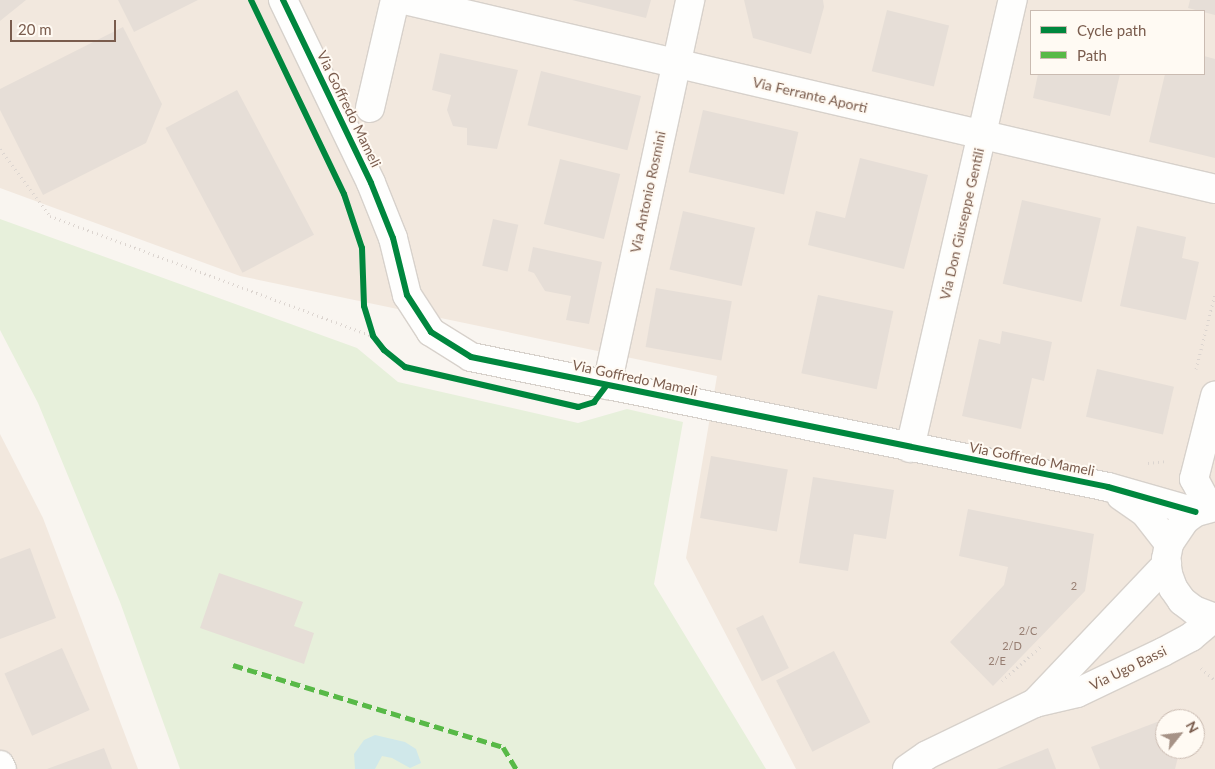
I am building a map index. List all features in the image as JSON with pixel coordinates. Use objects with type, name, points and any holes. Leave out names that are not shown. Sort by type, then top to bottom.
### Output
[{"type":"street","name":"Via Goffredo Mameli","points":[[283,0],[371,183],[394,238],[407,295],[431,332],[471,357],[1108,487],[1207,509]]},
{"type":"street","points":[[370,108],[395,0]]},
{"type":"street","name":"Via Ferrante Aporti","points":[[405,0],[1215,189]]},
{"type":"street","name":"Via Antonio Rosmini","points":[[607,385],[690,0]]},
{"type":"street","name":"Via Don Giuseppe Gentili","points":[[910,448],[1013,0]]},
{"type":"street","points":[[1207,509],[1194,479],[1215,396]]},
{"type":"street","name":"Via Goffredo Mameli","points":[[1108,487],[1145,513],[1168,554]]},
{"type":"street","name":"Via Ugo Bassi","points":[[1035,703],[1168,554],[1185,520],[1207,509]]},
{"type":"street","points":[[1168,554],[1173,588],[1182,601],[1194,610],[1214,618]]},
{"type":"street","name":"Via Ugo Bassi","points":[[907,769],[927,755],[1035,703],[1076,693],[1163,652],[1191,637],[1214,618]]},
{"type":"street","points":[[0,765],[2,769]]},
{"type":"path","points":[[0,150],[50,216],[373,336]]},
{"type":"path","points":[[1194,377],[1215,294]]},
{"type":"path","points":[[371,328],[373,336],[378,343]]},
{"type":"path","points":[[1140,462],[1166,461],[1171,456]]},
{"type":"path","points":[[995,688],[1046,642]]},
{"type":"shaded area","points":[[0,0],[1215,0],[1215,769],[796,769],[686,558],[717,376],[240,276],[0,188]]},
{"type":"shaded area","points":[[0,434],[43,518],[138,769],[0,769]]},
{"type":"green space","points":[[0,219],[357,348],[398,382],[578,423],[627,409],[683,422],[654,584],[766,769],[180,769],[120,602],[38,403],[0,330]]},
{"type":"water","points":[[375,735],[405,742],[416,749],[421,763],[410,768],[392,758],[382,756],[375,769],[355,769],[354,754],[364,740]]},
{"type":"building","points":[[0,0],[26,0],[0,21]]},
{"type":"building","points":[[118,0],[198,0],[134,32]]},
{"type":"building","points":[[572,0],[651,0],[646,18]]},
{"type":"building","points":[[744,0],[823,0],[824,7],[811,54],[753,38]]},
{"type":"building","points":[[1190,0],[1215,0],[1215,15],[1205,12],[1205,10],[1188,8]]},
{"type":"building","points":[[887,10],[949,25],[934,87],[872,71]]},
{"type":"building","points":[[123,27],[162,104],[146,143],[43,195],[0,110],[0,89]]},
{"type":"building","points":[[440,53],[518,70],[497,149],[467,145],[467,128],[453,126],[447,110],[451,95],[432,90]]},
{"type":"building","points":[[1205,56],[1215,59],[1215,158],[1149,142],[1165,75],[1205,75]]},
{"type":"building","points":[[541,71],[641,96],[627,150],[527,125]]},
{"type":"building","points":[[1038,75],[1120,75],[1110,116],[1033,98]]},
{"type":"building","points":[[237,90],[314,235],[242,273],[165,128]]},
{"type":"building","points":[[703,110],[798,132],[784,194],[689,172]]},
{"type":"building","points":[[860,158],[928,175],[904,269],[808,245],[816,211],[845,218]]},
{"type":"building","points":[[560,159],[620,174],[604,239],[544,224]]},
{"type":"building","points":[[1022,200],[1101,218],[1082,302],[1003,284]]},
{"type":"building","points":[[683,211],[755,228],[742,286],[670,269]]},
{"type":"building","points":[[493,219],[518,225],[508,272],[482,266]]},
{"type":"building","points":[[1137,226],[1186,237],[1182,258],[1199,262],[1186,320],[1120,306]]},
{"type":"building","points":[[533,247],[602,262],[589,324],[566,320],[571,296],[545,291],[534,273],[528,271]]},
{"type":"building","points":[[656,288],[732,301],[721,360],[646,347]]},
{"type":"building","points":[[818,295],[893,311],[877,389],[801,373]]},
{"type":"building","points":[[1002,331],[1052,342],[1044,381],[1032,378],[1021,429],[962,416],[979,339],[1000,344]]},
{"type":"building","points":[[1097,369],[1174,387],[1163,435],[1086,417]]},
{"type":"building","points":[[711,456],[788,470],[777,532],[700,518]]},
{"type":"building","points":[[813,477],[894,490],[886,539],[854,534],[848,571],[799,563]]},
{"type":"building","points":[[968,509],[1094,534],[1085,591],[993,686],[950,642],[1004,585],[1008,567],[959,556]]},
{"type":"building","points":[[30,548],[56,618],[0,639],[0,559]]},
{"type":"building","points":[[219,573],[303,602],[294,626],[314,633],[304,664],[200,628]]},
{"type":"building","points":[[763,615],[789,668],[762,681],[736,628]]},
{"type":"building","points":[[62,648],[90,710],[32,736],[4,674]]},
{"type":"building","points":[[834,651],[870,722],[812,752],[776,681]]},
{"type":"building","points":[[1155,723],[1155,759],[1178,759],[1175,769],[1100,769],[1091,747]]},
{"type":"building","points":[[104,748],[112,769],[47,769]]},
{"type":"building","points":[[1048,748],[1056,769],[997,769]]},
{"type":"marked path","points":[[233,665],[503,747],[516,769]]},
{"type":"cycle path","points":[[251,0],[344,194],[362,248],[364,306],[373,336],[384,350],[405,367],[578,407],[594,402],[607,385]]},
{"type":"cycle path","points":[[283,0],[371,183],[393,238],[407,295],[431,332],[471,357],[1108,487],[1196,512]]}]
